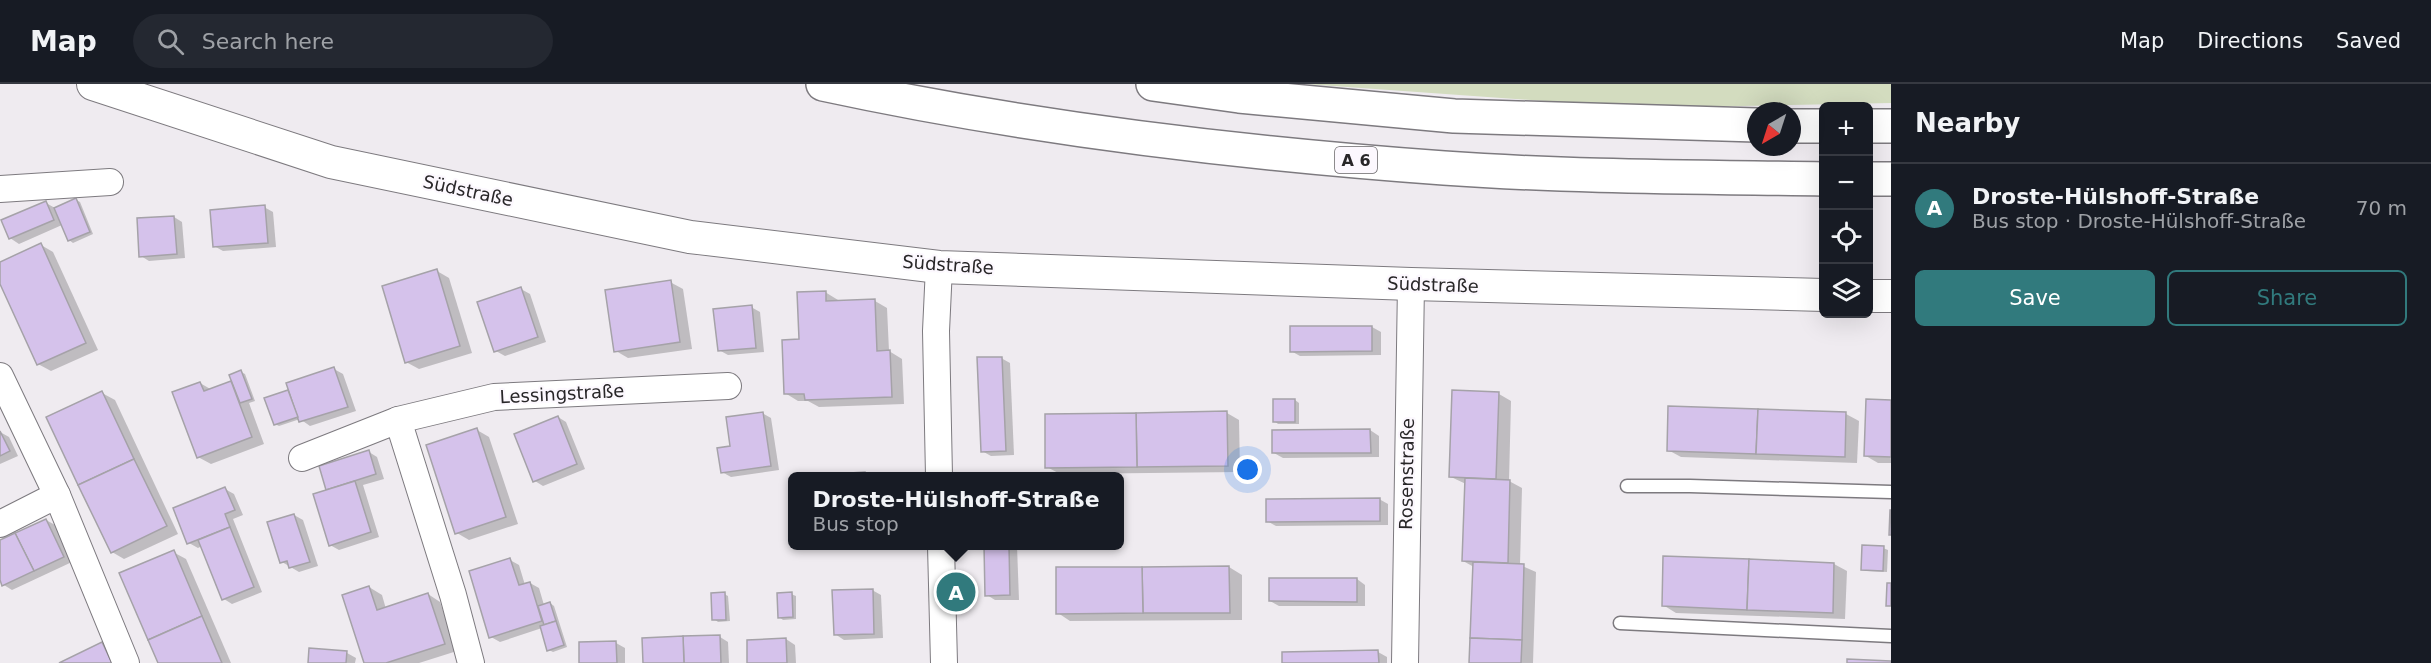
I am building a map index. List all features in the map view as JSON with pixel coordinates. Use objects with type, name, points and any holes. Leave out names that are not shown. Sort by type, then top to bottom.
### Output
[{"type":"highway","name":"A 6","points":[[823,84],[891,99],[1043,124],[1243,150],[1444,168],[1575,175],[1819,179]]},
{"type":"highway","points":[[1153,84],[1239,96],[1454,116],[1747,125]]},
{"type":"highway","points":[[1801,126],[1819,126]]},
{"type":"highway","points":[[1873,126],[1891,126]]},
{"type":"highway","points":[[1873,179],[1891,179]]},
{"type":"street","name":"Südstraße","points":[[93,84],[331,162],[690,237],[939,267],[1411,284],[1819,295]]},
{"type":"street","points":[[0,189],[110,182]]},
{"type":"street","points":[[939,267],[936,331],[939,472]]},
{"type":"street","name":"Rosenstraße","points":[[1405,663],[1411,284]]},
{"type":"street","points":[[1873,296],[1891,296]]},
{"type":"street","points":[[0,376],[57,495],[126,663]]},
{"type":"street","name":"Lessingstraße","points":[[302,458],[398,420],[494,396],[728,386]]},
{"type":"street","points":[[398,420],[453,595],[471,663]]},
{"type":"street","points":[[0,524],[57,495]]},
{"type":"street","points":[[941,550],[944,663]]},
{"type":"lane","points":[[1628,486],[1891,492]]},
{"type":"lane","points":[[1620,623],[1891,636]]},
{"type":"green space","points":[[1305,84],[1891,84],[1891,103],[1819,102],[1819,104],[1801,105],[1801,102],[1747,102],[1747,106],[1643,108]]},
{"type":"building","points":[[76,198],[90,232],[68,241],[54,208]]},
{"type":"building","points":[[46,201],[54,220],[9,239],[1,220]]},
{"type":"building","points":[[265,205],[268,243],[213,247],[210,210]]},
{"type":"building","points":[[174,216],[177,254],[139,257],[137,218]]},
{"type":"building","points":[[41,243],[86,343],[37,365],[0,284],[0,262]]},
{"type":"building","points":[[437,269],[460,346],[405,363],[382,286]]},
{"type":"building","points":[[671,280],[680,342],[614,352],[605,290]]},
{"type":"building","points":[[521,287],[538,337],[494,352],[477,302]]},
{"type":"building","points":[[826,291],[826,301],[875,299],[877,351],[890,350],[892,397],[805,400],[804,394],[784,394],[782,340],[799,339],[797,292]]},
{"type":"building","points":[[752,305],[756,348],[718,351],[713,309]]},
{"type":"building","points":[[1290,326],[1372,326],[1372,351],[1290,352]]},
{"type":"building","points":[[977,357],[1002,357],[1006,451],[981,452]]},
{"type":"building","points":[[334,367],[348,407],[299,422],[286,383]]},
{"type":"building","points":[[241,370],[252,399],[240,403],[229,375]]},
{"type":"building","points":[[231,381],[252,437],[197,458],[172,392],[200,382],[204,391]]},
{"type":"building","points":[[288,390],[298,417],[274,425],[264,398]]},
{"type":"building","points":[[1452,390],[1499,392],[1496,479],[1449,477]]},
{"type":"building","points":[[102,391],[134,459],[78,485],[46,417]]},
{"type":"building","points":[[1273,399],[1295,399],[1295,422],[1273,422]]},
{"type":"building","points":[[1866,399],[1891,400],[1891,457],[1864,456]]},
{"type":"building","points":[[1668,406],[1758,409],[1756,454],[1667,451]]},
{"type":"building","points":[[1758,409],[1846,412],[1845,457],[1756,454]]},
{"type":"building","points":[[1227,411],[1228,466],[1137,467],[1136,413]]},
{"type":"building","points":[[763,412],[771,466],[721,473],[717,448],[730,446],[726,417]]},
{"type":"building","points":[[1136,413],[1137,467],[1045,468],[1045,414]]},
{"type":"building","points":[[558,416],[577,464],[533,482],[514,434]]},
{"type":"building","points":[[477,428],[506,517],[455,534],[426,445]]},
{"type":"building","points":[[1370,429],[1371,453],[1272,453],[1272,430]]},
{"type":"building","points":[[0,431],[10,451],[0,456]]},
{"type":"building","points":[[369,450],[376,474],[326,490],[319,466]]},
{"type":"building","points":[[134,459],[167,526],[111,553],[78,485]]},
{"type":"building","points":[[1465,478],[1510,480],[1508,563],[1462,561]]},
{"type":"building","points":[[355,481],[371,532],[329,546],[313,494]]},
{"type":"building","points":[[225,487],[235,510],[225,514],[230,527],[187,544],[173,508]]},
{"type":"building","points":[[1380,498],[1380,521],[1266,522],[1266,499]]},
{"type":"building","points":[[1890,510],[1891,535],[1889,535]]},
{"type":"building","points":[[294,514],[310,562],[289,568],[287,561],[280,563],[267,522]]},
{"type":"building","points":[[46,519],[64,557],[34,571],[15,533]]},
{"type":"building","points":[[230,527],[254,587],[222,600],[198,540]]},
{"type":"building","points":[[15,533],[34,571],[2,586],[0,540]]},
{"type":"building","points":[[1862,545],[1884,546],[1883,571],[1861,570]]},
{"type":"building","points":[[174,550],[202,616],[148,640],[119,573]]},
{"type":"building","points":[[984,550],[1009,550],[1010,595],[985,596]]},
{"type":"building","points":[[1663,556],[1749,559],[1747,610],[1662,606]]},
{"type":"building","points":[[510,558],[519,585],[530,582],[542,621],[489,638],[469,571]]},
{"type":"building","points":[[1749,559],[1834,563],[1833,613],[1747,610]]},
{"type":"building","points":[[1473,562],[1524,564],[1522,640],[1470,638]]},
{"type":"building","points":[[1229,566],[1230,613],[1143,613],[1142,567]]},
{"type":"building","points":[[1056,567],[1142,567],[1143,613],[1056,614]]},
{"type":"building","points":[[1269,578],[1357,578],[1357,602],[1269,601]]},
{"type":"building","points":[[1887,583],[1891,583],[1891,606],[1886,606]]},
{"type":"building","points":[[369,586],[377,610],[428,593],[445,644],[386,663],[364,663],[342,595]]},
{"type":"building","points":[[873,589],[874,634],[834,635],[832,590]]},
{"type":"building","points":[[725,592],[726,620],[712,620],[711,593]]},
{"type":"building","points":[[792,592],[793,617],[778,618],[777,593]]},
{"type":"building","points":[[550,602],[556,621],[544,625],[538,606]]},
{"type":"building","points":[[202,616],[222,663],[158,663],[148,640]]},
{"type":"building","points":[[556,621],[564,645],[547,651],[540,626]]},
{"type":"building","points":[[720,635],[721,663],[684,663],[683,636]]},
{"type":"building","points":[[683,636],[684,663],[643,663],[642,638]]},
{"type":"building","points":[[786,638],[787,663],[747,663],[747,640]]},
{"type":"building","points":[[1470,638],[1522,640],[1521,663],[1469,663]]},
{"type":"building","points":[[616,641],[617,663],[579,663],[579,642]]},
{"type":"building","points":[[102,642],[112,663],[59,663]]},
{"type":"building","points":[[309,648],[347,651],[346,663],[308,663]]},
{"type":"building","points":[[1378,650],[1379,663],[1282,663],[1282,652]]},
{"type":"building","points":[[1847,659],[1891,661],[1891,663],[1847,663]]},
{"type":"place","name":"Droste-Hülshoff-Straße","points":[[956,592]]}]
